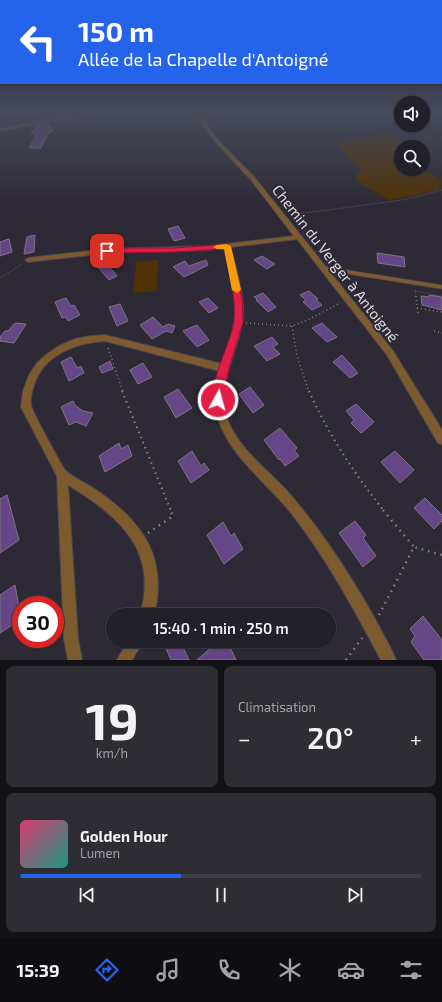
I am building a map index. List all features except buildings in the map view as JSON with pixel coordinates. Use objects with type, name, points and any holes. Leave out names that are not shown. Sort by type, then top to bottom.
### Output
[{"type":"street","name":"Chemin du Verger à Antoigné","points":[[221,144],[247,171],[402,371],[442,439]]},
{"type":"street","points":[[28,260],[107,251],[175,250],[227,246],[299,237]]},
{"type":"street","points":[[227,246],[238,298],[239,322],[219,388],[218,400],[224,426],[230,438],[285,498],[309,527],[347,583],[372,626],[389,660]]},
{"type":"street","points":[[75,660],[71,639],[62,475],[26,407],[26,394],[31,380],[38,368],[61,348],[74,342],[90,338],[105,338],[224,368]]},
{"type":"street","points":[[62,475],[94,495],[128,523],[140,539],[150,563],[152,588],[148,608]]},
{"type":"street","points":[[124,660],[132,648]]},
{"type":"lane","points":[[322,268],[442,287]]},
{"type":"path","points":[[282,216],[402,200],[442,190]]},
{"type":"path","points":[[0,278],[28,260]]},
{"type":"path","points":[[414,282],[418,314]]},
{"type":"path","points":[[415,291],[442,296]]},
{"type":"path","points":[[239,322],[292,326],[310,319],[347,299]]},
{"type":"path","points":[[417,308],[442,312]]},
{"type":"path","points":[[292,326],[296,352],[309,392],[328,429],[365,487],[384,513],[414,546],[442,555]]},
{"type":"path","points":[[434,331],[442,332]]},
{"type":"path","points":[[105,338],[130,414],[173,516],[140,539]]},
{"type":"path","points":[[346,660],[378,617],[414,546]]},
{"type":"shaded area","points":[[334,144],[394,144],[394,151],[392,151],[394,152],[394,176],[430,176],[430,174],[442,182],[438,190],[389,200],[358,182],[355,177],[362,170]]},
{"type":"shaded area","points":[[158,260],[157,291],[133,293],[136,262]]},
{"type":"slow traffic","points":[[217,247],[227,246],[237,290]]},
{"type":"route","points":[[107,251],[175,250],[227,246],[238,298],[239,322],[224,368],[219,388],[218,400]]}]
